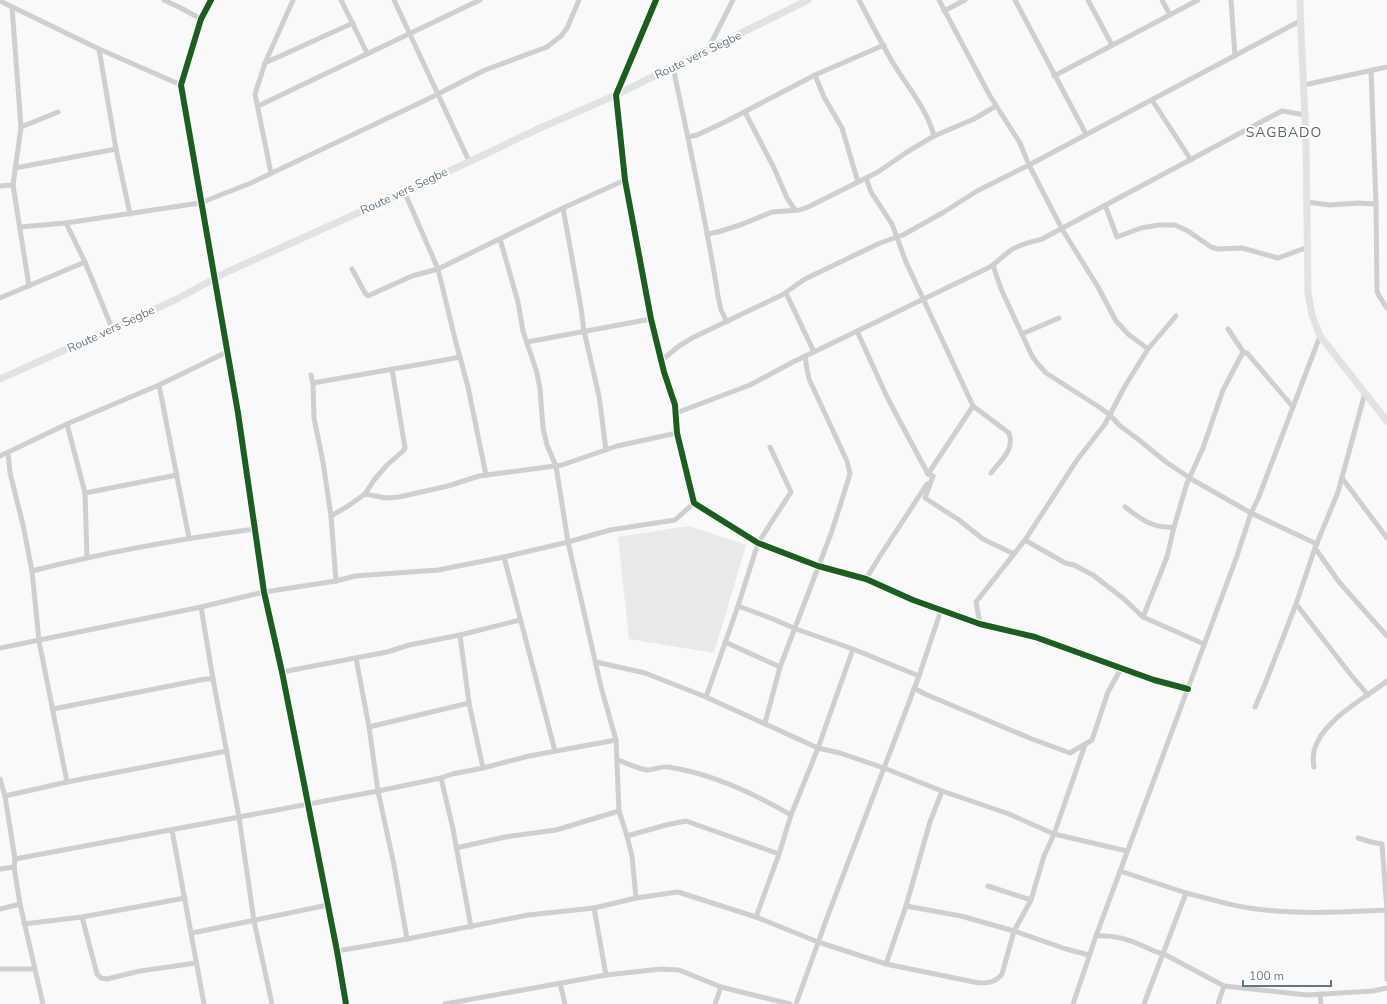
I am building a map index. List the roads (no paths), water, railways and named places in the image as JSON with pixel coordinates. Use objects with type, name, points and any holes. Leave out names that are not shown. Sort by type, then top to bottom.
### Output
[{"type":"street","points":[[164,0],[201,19]]},
{"type":"street","points":[[212,0],[201,19],[180,85],[238,413],[264,592],[282,672],[346,1004]]},
{"type":"street","points":[[271,173],[255,94],[265,63],[293,0]]},
{"type":"street","points":[[341,0],[367,54]]},
{"type":"street","points":[[394,0],[468,161]]},
{"type":"street","points":[[258,106],[480,0]]},
{"type":"street","points":[[20,227],[66,223],[200,203],[251,183],[485,70],[547,47],[561,36],[567,28],[579,0]]},
{"type":"street","points":[[656,0],[616,95],[625,180],[651,319],[676,413],[677,433],[694,503],[758,543],[818,566],[866,579],[913,600],[980,624],[1035,636],[1095,660],[1122,667],[1154,680],[1188,689]]},
{"type":"street","points":[[707,51],[733,0]]},
{"type":"street","name":"Route vers Segbe","points":[[0,379],[173,301],[215,279],[468,161],[616,95],[808,0]]},
{"type":"street","points":[[859,0],[893,63],[911,89],[931,126],[934,136]]},
{"type":"street","points":[[939,0],[996,106],[1020,143],[1029,165],[1062,228],[1095,282],[1116,322],[1128,334],[1148,349]]},
{"type":"street","points":[[944,11],[965,0]]},
{"type":"street","points":[[1015,0],[1086,134]]},
{"type":"street","points":[[1088,0],[1112,45]]},
{"type":"street","points":[[1162,0],[1170,15]]},
{"type":"street","points":[[1054,76],[1198,0]]},
{"type":"street","points":[[1231,0],[1234,56]]},
{"type":"street","points":[[1300,0],[1305,115],[1309,303],[1315,326],[1320,336],[1333,355],[1387,421]]},
{"type":"street","points":[[0,1],[99,49],[180,85]]},
{"type":"street","points":[[12,7],[21,127],[13,185],[29,286]]},
{"type":"street","points":[[662,360],[670,352],[685,342],[786,293],[805,279],[837,265],[880,242],[896,237],[944,212],[977,191],[1029,165],[1300,21]]},
{"type":"street","points":[[265,63],[353,23]]},
{"type":"street","points":[[688,137],[697,135],[745,112],[815,75],[884,45]]},
{"type":"street","points":[[99,49],[116,149],[130,214]]},
{"type":"street","points":[[674,67],[695,167],[718,296],[721,310],[727,322]]},
{"type":"street","points":[[1304,85],[1387,67]]},
{"type":"street","points":[[1371,70],[1376,204],[1377,291],[1387,308]]},
{"type":"street","points":[[815,75],[824,97],[844,132],[858,182]]},
{"type":"street","points":[[1152,100],[1191,160]]},
{"type":"street","points":[[707,234],[743,224],[772,212],[808,207],[866,178],[934,136],[974,119],[996,106]]},
{"type":"street","points":[[676,413],[750,385],[805,356],[993,265],[1011,250],[1027,243],[1042,239],[1282,111],[1305,115]]},
{"type":"street","points":[[21,127],[58,112]]},
{"type":"street","points":[[745,112],[774,168],[787,198],[795,210]]},
{"type":"street","points":[[15,168],[116,149]]},
{"type":"street","points":[[866,178],[871,192],[892,224],[896,237],[923,299],[973,406],[1009,433],[1011,444],[1008,452],[990,473]]},
{"type":"street","points":[[352,269],[368,296],[412,276],[438,269],[563,208],[625,180]]},
{"type":"street","points":[[0,186],[13,185]]},
{"type":"street","points":[[404,191],[438,269],[468,387],[486,475]]},
{"type":"street","points":[[1307,202],[1330,205],[1358,203],[1376,204]]},
{"type":"street","points":[[1105,205],[1117,237],[1141,228],[1159,225],[1175,225],[1188,231],[1211,247],[1218,249],[1242,248],[1278,258],[1308,247]]},
{"type":"street","points":[[563,208],[584,331],[599,396],[606,450]]},
{"type":"street","points":[[66,223],[85,262],[112,328]]},
{"type":"street","points":[[500,238],[518,302],[526,342],[539,383],[543,428],[547,445],[556,466],[568,542],[601,687],[616,740],[619,811],[632,856],[636,898]]},
{"type":"street","points":[[0,298],[85,262]]},
{"type":"street","points":[[993,265],[1001,289],[1022,334],[1037,363],[1046,373],[1110,415],[1119,425],[1157,456],[1190,478],[1251,513],[1316,546],[1339,582],[1387,636]]},
{"type":"street","points":[[786,293],[814,352]]},
{"type":"street","points":[[980,624],[976,602],[1025,540],[1077,460],[1110,415],[1125,386],[1148,349],[1176,316]]},
{"type":"street","points":[[1022,334],[1059,318]]},
{"type":"street","points":[[526,342],[651,319]]},
{"type":"street","points":[[1228,329],[1244,353],[1247,353],[1293,406]]},
{"type":"street","points":[[857,331],[888,399],[930,475],[925,498],[959,520],[984,539],[1014,554]]},
{"type":"street","points":[[1073,1004],[1089,955],[1237,556],[1251,513],[1258,500],[1320,336]]},
{"type":"street","points":[[0,456],[67,424],[159,385],[226,352]]},
{"type":"street","points":[[1143,617],[1167,557],[1174,527],[1190,478],[1203,448],[1223,390],[1242,354],[1244,353]]},
{"type":"street","points":[[765,724],[780,667],[796,629],[832,531],[850,474],[850,469],[843,451],[809,379],[805,356]]},
{"type":"street","points":[[314,383],[439,362],[460,357]]},
{"type":"street","points":[[331,516],[365,494],[386,466],[405,448],[392,369]]},
{"type":"street","points":[[311,375],[314,383],[314,418],[323,462],[331,516],[336,581]]},
{"type":"street","points":[[159,385],[189,538]]},
{"type":"street","points":[[1255,707],[1296,604],[1303,579],[1342,478],[1365,393]]},
{"type":"street","points":[[866,579],[973,406]]},
{"type":"street","points":[[67,424],[85,493],[87,557]]},
{"type":"street","points":[[365,494],[386,498],[399,497],[448,486],[479,476],[556,466],[606,450],[677,433]]},
{"type":"street","points":[[706,697],[738,606],[758,543],[791,492],[770,447]]},
{"type":"street","points":[[8,453],[10,473],[23,525],[32,571],[39,641],[67,782]]},
{"type":"street","points":[[85,493],[177,475]]},
{"type":"street","points":[[1342,478],[1387,538]]},
{"type":"street","points":[[0,648],[201,607],[264,592],[336,581],[354,576],[438,570],[504,557],[568,542],[610,530],[675,520],[694,503]]},
{"type":"street","points":[[1125,507],[1140,518],[1152,524],[1164,528],[1174,527]]},
{"type":"street","points":[[32,571],[87,557],[189,538],[255,529]]},
{"type":"street","points":[[1025,540],[1065,563],[1074,565],[1093,575],[1114,591],[1143,617],[1204,644]]},
{"type":"street","points":[[504,557],[554,751]]},
{"type":"street","points":[[1296,604],[1368,696]]},
{"type":"street","points":[[738,606],[796,629],[853,649],[919,676]]},
{"type":"street","points":[[201,607],[239,817],[254,921],[272,1004]]},
{"type":"street","points":[[796,1004],[919,676],[941,610]]},
{"type":"street","points":[[282,672],[387,652],[409,645],[460,635],[520,620]]},
{"type":"street","points":[[460,635],[469,703],[483,768]]},
{"type":"street","points":[[725,642],[780,667]]},
{"type":"street","points":[[756,917],[779,854],[791,815],[818,748],[853,649]]},
{"type":"street","points":[[356,658],[369,727],[378,791],[394,865],[406,939]]},
{"type":"street","points":[[596,662],[645,673],[706,697],[818,748],[840,753],[884,768],[942,791],[1009,814],[1054,834],[1128,851]]},
{"type":"street","points":[[914,688],[1032,739],[1070,753],[1086,745],[1092,740],[1108,692],[1122,667]]},
{"type":"street","points":[[53,709],[205,679],[213,679]]},
{"type":"street","points":[[1314,767],[1314,749],[1325,730],[1338,716],[1387,681]]},
{"type":"street","points":[[369,727],[469,703]]},
{"type":"street","points":[[15,859],[378,791],[441,778],[452,774],[483,768],[529,756],[616,740]]},
{"type":"street","points":[[337,951],[471,927],[528,915],[594,908],[636,898],[678,892],[756,917],[818,942],[886,964],[979,983],[989,983],[998,979],[1002,974],[1014,931],[1031,900],[1044,856],[1054,834],[1086,745]]},
{"type":"street","points":[[5,796],[67,782],[226,751]]},
{"type":"street","points":[[618,760],[647,770],[666,766],[700,775],[730,785],[768,802],[791,815]]},
{"type":"street","points":[[0,778],[5,796],[15,859],[14,867],[20,904],[42,1004]]},
{"type":"street","points":[[441,778],[471,927]]},
{"type":"street","points":[[886,964],[906,906],[930,822],[942,791]]},
{"type":"street","points":[[456,848],[505,837],[556,830],[619,811]]},
{"type":"street","points":[[627,836],[686,821],[779,854]]},
{"type":"street","points":[[172,830],[204,1004]]},
{"type":"street","points":[[1358,838],[1385,844],[1387,979]]},
{"type":"street","points":[[0,869],[14,867]]},
{"type":"street","points":[[1120,871],[1186,893],[1248,908],[1271,911],[1322,912],[1387,910]]},
{"type":"street","points":[[988,886],[1031,900]]},
{"type":"street","points":[[1144,1004],[1186,893]]},
{"type":"street","points":[[24,924],[82,917],[184,898]]},
{"type":"street","points":[[0,908],[20,904]]},
{"type":"street","points":[[192,933],[328,905]]},
{"type":"street","points":[[906,906],[961,916],[1089,955]]},
{"type":"street","points":[[594,908],[606,975]]},
{"type":"street","points":[[82,917],[97,974],[101,978],[107,979],[140,971],[196,962]]},
{"type":"street","points":[[1096,936],[1104,935],[1124,938],[1157,953],[1164,954],[1224,986],[1307,995],[1373,991],[1387,988]]},
{"type":"street","points":[[0,969],[34,969]]},
{"type":"street","points":[[445,1004],[606,975],[661,969],[679,970],[721,987],[790,1004]]},
{"type":"street","points":[[560,983],[565,1004]]},
{"type":"street","points":[[1218,1004],[1224,986]]},
{"type":"street","points":[[715,1004],[721,987]]},
{"type":"street","points":[[1320,994],[1321,1004]]},
{"type":"district","name":"SAGBADO","points":[[1284,132]]}]
